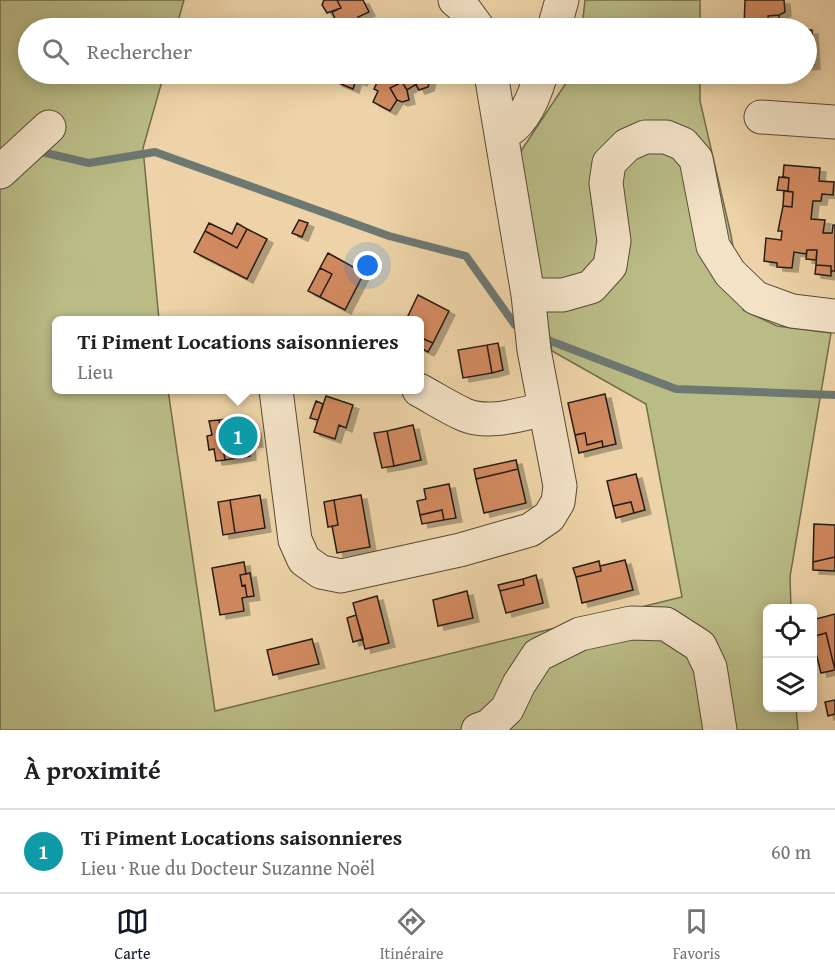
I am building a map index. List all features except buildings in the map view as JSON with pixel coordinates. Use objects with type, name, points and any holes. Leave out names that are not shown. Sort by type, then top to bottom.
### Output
[{"type":"street","points":[[455,0],[470,18]]},
{"type":"street","points":[[557,18],[562,0]]},
{"type":"street","points":[[277,394],[295,540],[304,560],[321,572],[341,576],[460,550],[530,530],[549,517],[558,502],[560,486],[534,350],[493,84]]},
{"type":"street","points":[[501,135],[509,131],[522,116],[536,84]]},
{"type":"street","points":[[761,117],[835,122]]},
{"type":"street","points":[[0,172],[49,127]]},
{"type":"street","points":[[528,305],[591,287],[610,266],[614,241],[606,183],[609,163],[627,145],[645,137],[666,137],[683,144],[696,159],[713,246],[730,273],[756,298],[792,311],[835,316]]},
{"type":"street","points":[[424,393],[466,415],[481,418],[501,418],[545,410]]},
{"type":"street","points":[[478,730],[489,726],[507,709],[519,684],[538,655],[580,634],[631,623],[666,624],[700,646],[710,667],[720,730]]},
{"type":"green space","points":[[0,0],[184,0],[179,18],[18,18],[18,84],[161,84],[143,148],[159,316],[52,316],[52,394],[169,394],[215,711],[682,597],[646,404],[552,351],[519,154],[565,84],[700,84],[700,101],[731,235],[743,310],[777,326],[831,333],[790,577],[791,604],[763,604],[763,712],[796,712],[798,730],[0,730]]},
{"type":"green space","points":[[585,0],[700,0],[700,18],[583,18]]},
{"type":"waterway","points":[[37,151],[89,163],[155,152],[389,236],[466,256],[515,325],[524,329]]},
{"type":"waterway","points":[[540,337],[676,389],[835,395]]},
{"type":"place","name":"Ti Piment Locations saisonnieres","points":[[238,436]]}]
